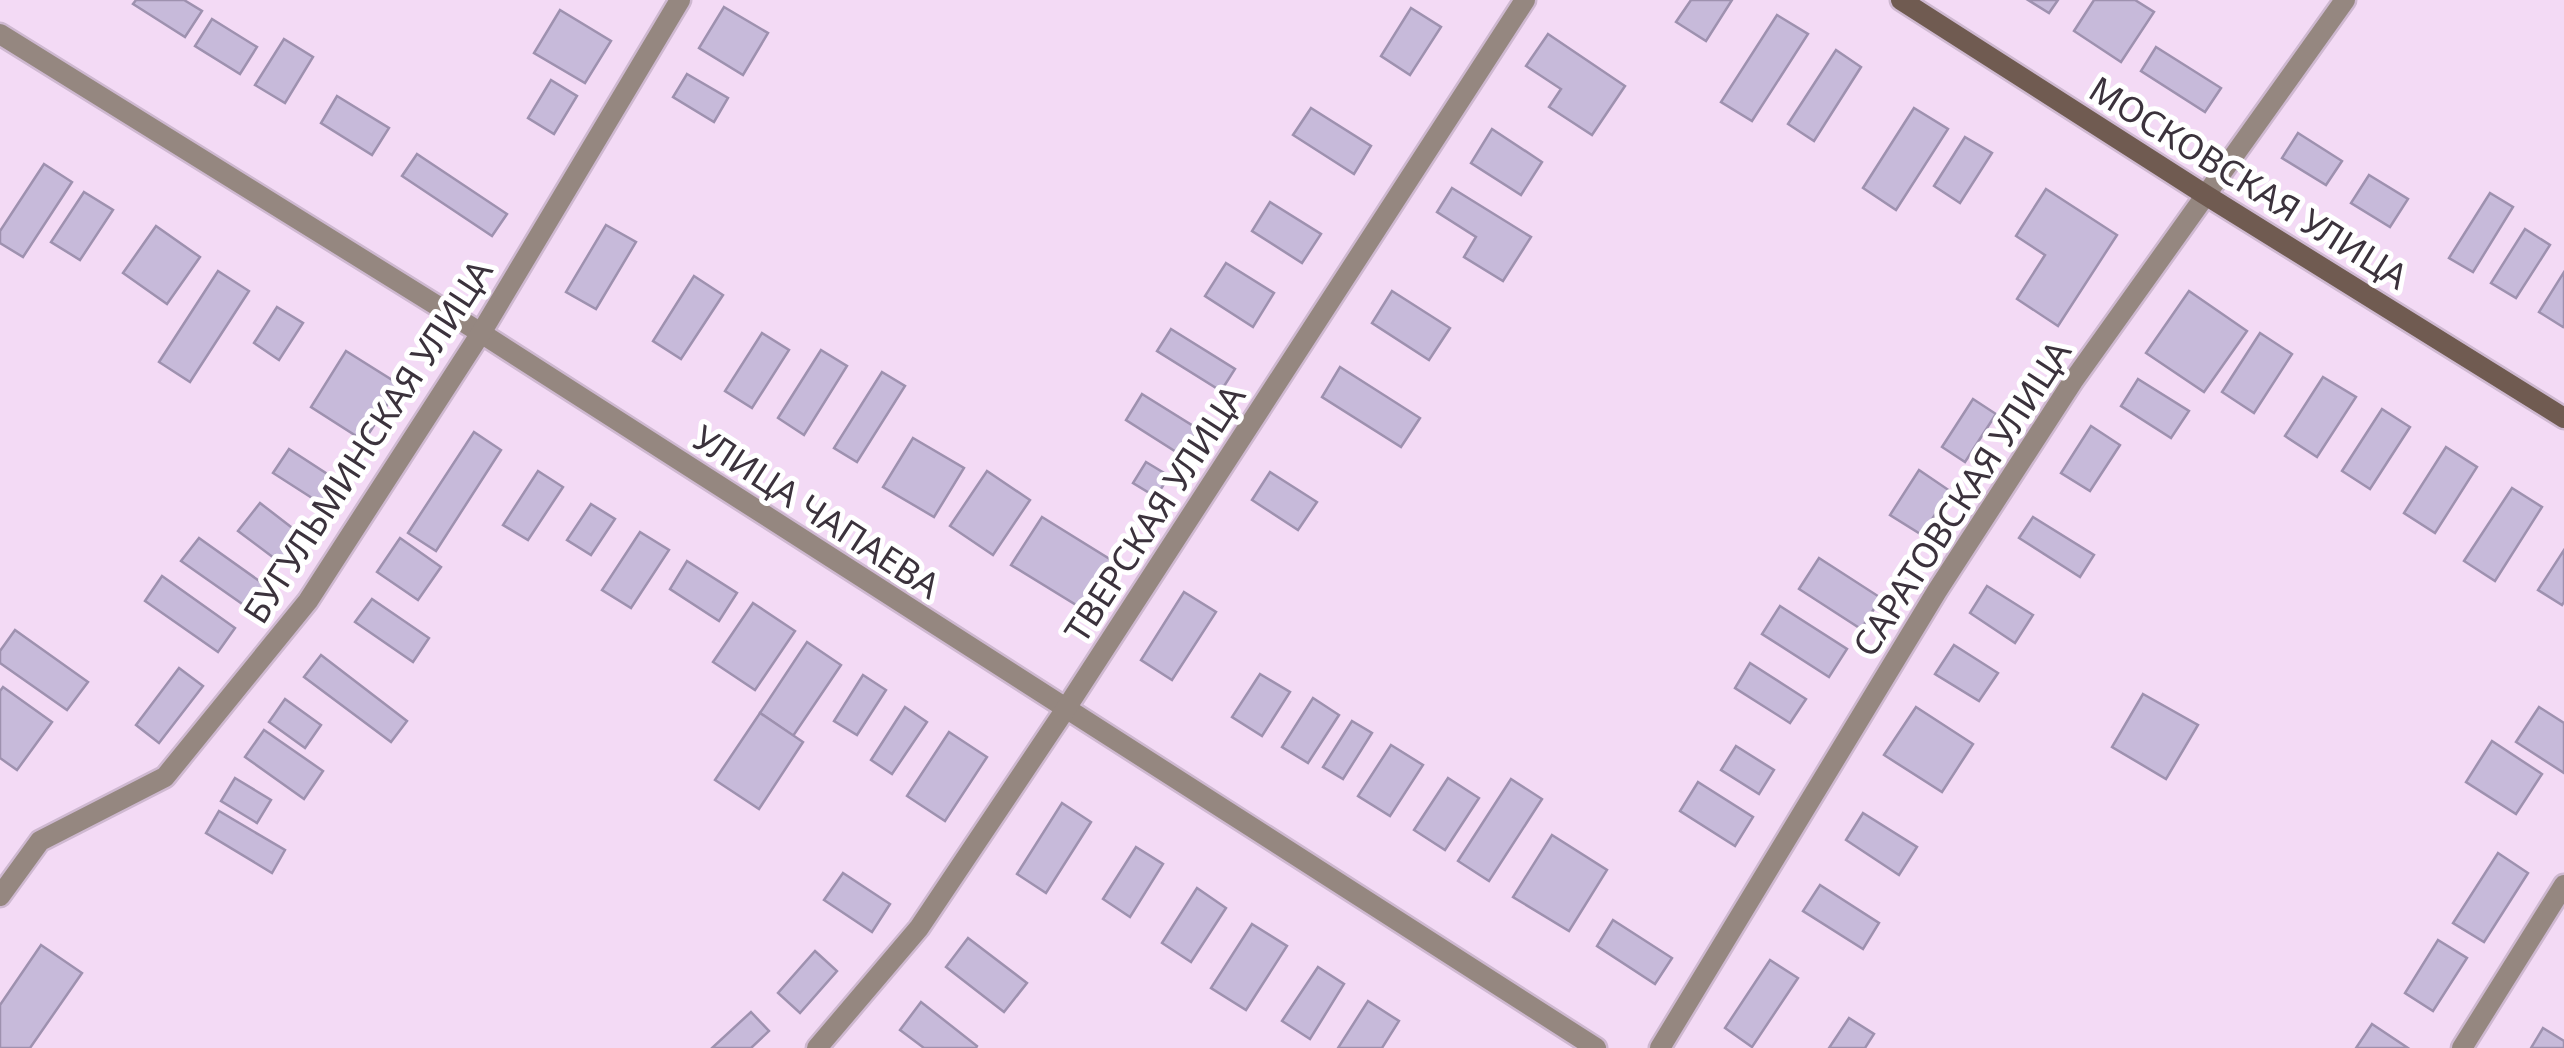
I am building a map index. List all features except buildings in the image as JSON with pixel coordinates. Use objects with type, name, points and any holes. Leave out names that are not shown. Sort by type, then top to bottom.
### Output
[{"type":"street","name":"БУГУЛЬМИНСКАЯ УЛИЦА","points":[[0,896],[40,841],[166,778],[308,600],[481,333],[680,0]]},
{"type":"street","name":"ТВЕРСКАЯ УЛИЦА","points":[[817,1048],[919,928],[1526,0]]},
{"type":"street","name":"МОСКОВСКАЯ УЛИЦА","points":[[1901,0],[2564,418]]},
{"type":"street","name":"САРАТОВСКАЯ УЛИЦА","points":[[1660,1048],[1937,591],[2073,381],[2345,0]]},
{"type":"street","name":"УЛИЦА ЧАПАЕВА","points":[[0,34],[481,333],[1596,1048]]},
{"type":"street","points":[[2462,1048],[2564,885]]}]
